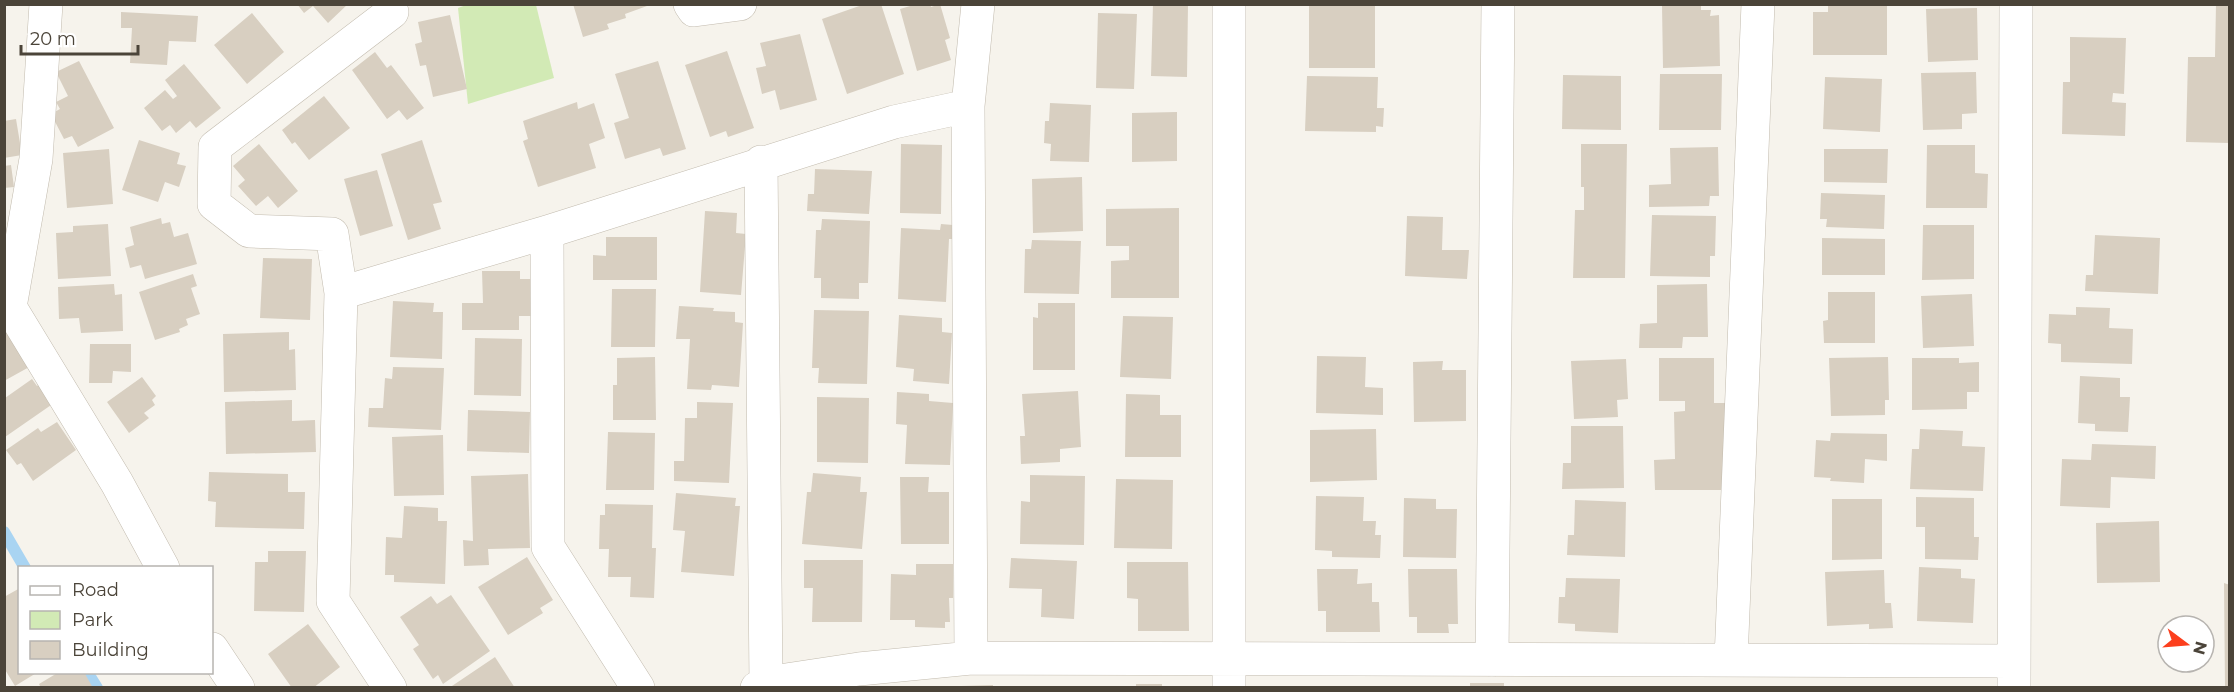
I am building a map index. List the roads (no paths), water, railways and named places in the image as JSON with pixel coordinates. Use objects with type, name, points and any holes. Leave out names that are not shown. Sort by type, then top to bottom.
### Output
[{"type":"street","points":[[46,4],[36,159],[10,307],[117,483],[162,566]]},
{"type":"street","points":[[690,4],[694,10],[740,4]]},
{"type":"street","points":[[971,658],[969,106],[978,4]]},
{"type":"street","points":[[1228,673],[1229,4]]},
{"type":"street","points":[[1492,660],[1498,4]]},
{"type":"street","points":[[1731,660],[1758,4]]},
{"type":"street","points":[[762,162],[762,685],[859,669],[971,658],[1228,673],[1492,660],[1731,660],[2014,674],[2016,4]]},
{"type":"street","points":[[390,687],[333,602],[341,293],[332,234],[249,231],[214,204],[215,147],[392,12]]},
{"type":"street","points":[[341,293],[547,232],[894,122],[969,106]]},
{"type":"street","points":[[547,232],[548,547],[638,687]]},
{"type":"street","points":[[213,650],[238,687]]},
{"type":"waterway","points":[[4,532],[24,566]]},
{"type":"waterway","points":[[88,674],[97,688]]}]
